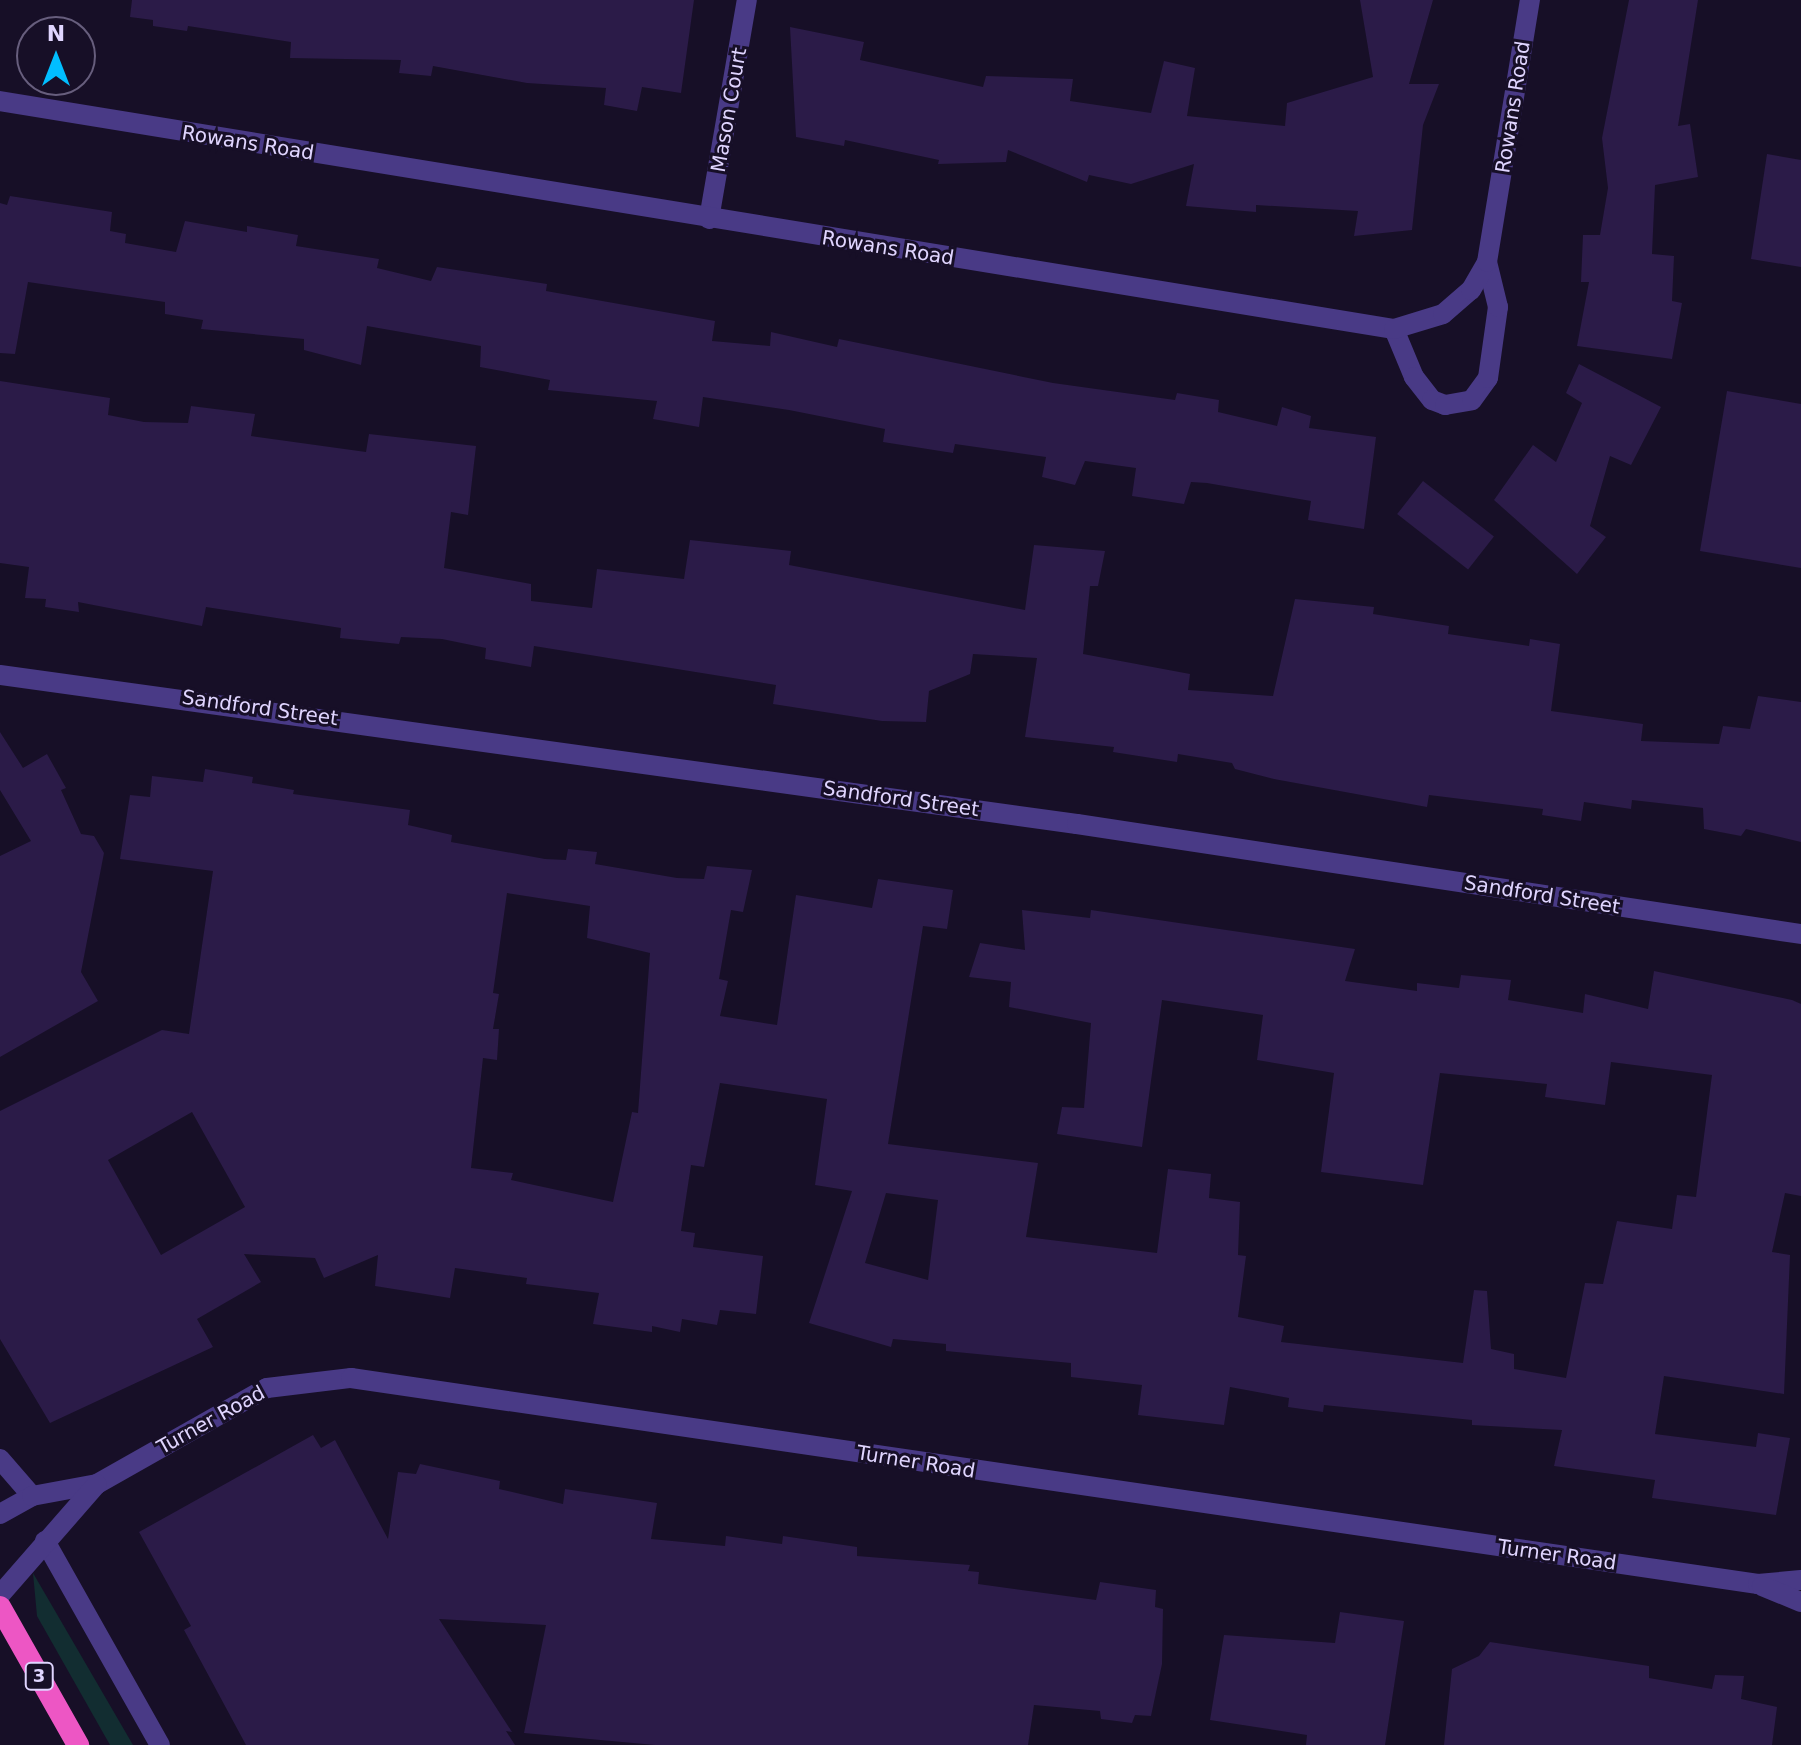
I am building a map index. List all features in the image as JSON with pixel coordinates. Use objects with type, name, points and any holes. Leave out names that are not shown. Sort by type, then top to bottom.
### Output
[{"type":"highway","name":"3","points":[[0,1607],[78,1745]]},
{"type":"street","name":"Mason Court","points":[[709,219],[747,0]]},
{"type":"street","name":"Rowans Road","points":[[0,101],[1394,329],[1443,314],[1471,290],[1487,262],[1530,0]]},
{"type":"street","points":[[1394,329],[1414,377],[1432,400],[1460,405],[1472,400],[1488,378],[1498,307],[1487,262]]},
{"type":"street","name":"Sandford Street","points":[[0,675],[1062,821],[1801,934]]},
{"type":"street","name":"Turner Road","points":[[0,1595],[97,1484],[267,1388],[351,1378],[1758,1584],[1801,1580]]},
{"type":"street","points":[[0,1459],[32,1496]]},
{"type":"street","name":"Turner Road","points":[[0,1514],[32,1496],[97,1484]]},
{"type":"street","points":[[45,1541],[160,1745]]},
{"type":"street","name":"Turner Road","points":[[1758,1584],[1801,1602]]},
{"type":"green space","points":[[33,1573],[133,1745],[110,1745],[37,1616]]},
{"type":"building","points":[[132,0],[694,0],[681,93],[642,87],[637,111],[604,105],[606,88],[527,83],[433,66],[431,76],[399,73],[401,60],[290,58],[291,42],[188,26],[187,31],[153,26],[153,20],[130,17]]},
{"type":"building","points":[[1360,0],[1433,0],[1409,84],[1439,84],[1423,125],[1412,230],[1354,236],[1358,211],[1256,205],[1256,212],[1186,206],[1194,164],[1131,184],[1089,175],[1087,182],[1008,150],[1006,162],[938,164],[939,160],[845,140],[844,146],[796,137],[790,27],[864,42],[860,60],[983,87],[986,76],[1073,79],[1070,101],[1151,113],[1164,61],[1195,68],[1187,116],[1285,126],[1287,103],[1373,77]]},
{"type":"building","points":[[1629,0],[1698,0],[1678,126],[1690,124],[1698,177],[1655,185],[1652,254],[1674,256],[1672,301],[1682,303],[1672,359],[1577,346],[1589,282],[1581,282],[1583,235],[1600,235],[1608,188],[1602,138]]},
{"type":"building","points":[[1767,154],[1801,160],[1801,267],[1751,259]]},
{"type":"building","points":[[10,196],[112,212],[110,231],[126,234],[125,243],[176,252],[185,221],[247,232],[247,226],[298,235],[296,246],[379,259],[377,268],[431,281],[437,267],[547,284],[546,291],[715,321],[712,341],[770,346],[771,332],[837,347],[839,339],[1053,383],[1175,400],[1177,393],[1219,400],[1218,412],[1277,426],[1282,407],[1311,416],[1309,428],[1376,437],[1364,529],[1308,520],[1311,501],[1191,482],[1184,504],[1132,496],[1136,468],[1085,461],[1075,485],[1042,477],[1046,457],[955,444],[953,453],[883,442],[885,429],[789,410],[703,397],[699,427],[653,419],[657,401],[548,390],[550,380],[480,367],[481,346],[367,326],[361,365],[304,350],[304,339],[201,329],[203,320],[165,314],[165,302],[28,282],[15,354],[0,353],[0,203],[7,205]]},
{"type":"building","points":[[1579,364],[1661,407],[1631,465],[1610,456],[1590,526],[1606,537],[1577,574],[1494,500],[1533,445],[1556,462],[1582,403],[1566,393]]},
{"type":"building","points":[[0,381],[110,398],[108,415],[144,422],[188,423],[191,406],[255,414],[251,436],[366,452],[369,434],[476,446],[468,515],[451,512],[444,568],[531,584],[531,601],[592,608],[597,569],[684,579],[690,540],[791,551],[789,565],[1025,610],[1034,545],[1105,551],[1098,586],[1090,586],[1083,654],[1190,674],[1188,690],[1273,696],[1295,599],[1374,607],[1373,614],[1449,626],[1448,634],[1529,646],[1530,639],[1560,644],[1551,711],[1643,724],[1641,741],[1719,744],[1723,726],[1750,729],[1758,696],[1801,702],[1801,842],[1746,829],[1741,836],[1704,829],[1703,808],[1632,800],[1631,809],[1584,802],[1581,821],[1542,815],[1543,809],[1429,795],[1427,807],[1274,779],[1235,769],[1232,763],[1178,754],[1177,762],[1113,752],[1114,747],[1025,737],[1037,658],[973,654],[970,674],[929,691],[926,722],[882,721],[773,704],[776,685],[534,646],[531,667],[485,659],[486,648],[442,639],[401,637],[399,644],[340,638],[341,628],[206,607],[202,626],[78,602],[79,612],[45,607],[46,599],[25,598],[29,567],[0,563]]},
{"type":"building","points":[[1727,391],[1801,404],[1801,568],[1700,551]]},
{"type":"building","points":[[1423,481],[1494,536],[1468,570],[1397,514]]},
{"type":"building","points":[[0,732],[23,768],[47,754],[66,788],[61,790],[81,834],[94,836],[104,853],[81,972],[98,1001],[0,1057],[0,856],[31,841],[0,790]]},
{"type":"building","points":[[205,769],[253,777],[252,783],[294,790],[293,794],[410,810],[408,825],[452,835],[451,842],[545,859],[566,860],[568,849],[597,852],[595,864],[677,878],[704,879],[707,866],[752,870],[743,912],[731,910],[719,979],[728,981],[720,1016],[777,1025],[796,895],[872,908],[878,879],[953,890],[947,929],[923,926],[888,1144],[1038,1163],[1026,1237],[1157,1253],[1168,1169],[1211,1174],[1209,1198],[1240,1202],[1238,1255],[1246,1256],[1238,1317],[1284,1326],[1281,1342],[1463,1363],[1474,1290],[1487,1291],[1491,1349],[1514,1354],[1514,1369],[1566,1378],[1585,1283],[1603,1284],[1617,1221],[1672,1229],[1677,1195],[1696,1197],[1712,1075],[1611,1062],[1605,1105],[1545,1097],[1547,1084],[1440,1073],[1423,1185],[1321,1172],[1334,1073],[1257,1060],[1263,1015],[1162,1000],[1142,1147],[1057,1134],[1062,1107],[1084,1108],[1091,1023],[1009,1007],[1011,982],[969,977],[980,943],[1025,950],[1022,910],[1090,918],[1091,910],[1355,949],[1345,981],[1417,991],[1417,983],[1459,988],[1461,975],[1511,980],[1508,1000],[1583,1013],[1585,994],[1648,1009],[1654,971],[1801,1004],[1801,1196],[1785,1193],[1772,1252],[1790,1255],[1784,1394],[1664,1376],[1655,1434],[1756,1447],[1758,1433],[1790,1438],[1776,1515],[1652,1498],[1655,1480],[1554,1466],[1562,1430],[1472,1425],[1472,1420],[1324,1405],[1323,1412],[1288,1407],[1289,1398],[1230,1387],[1224,1425],[1138,1415],[1142,1385],[1071,1377],[1071,1363],[946,1351],[946,1344],[893,1339],[891,1347],[809,1323],[852,1191],[815,1185],[827,1099],[720,1083],[704,1167],[691,1165],[681,1231],[695,1233],[693,1247],[763,1256],[756,1314],[720,1310],[717,1325],[682,1319],[680,1332],[652,1326],[652,1332],[593,1324],[599,1293],[526,1284],[527,1278],[455,1268],[450,1298],[375,1286],[378,1255],[324,1278],[315,1258],[244,1254],[261,1282],[197,1319],[213,1347],[50,1423],[0,1339],[0,1111],[162,1030],[189,1034],[213,871],[120,859],[130,795],[150,797],[152,776],[203,782]],"holes":[[[507,893],[590,906],[587,938],[650,953],[638,1113],[632,1112],[613,1202],[511,1180],[513,1173],[471,1168],[483,1058],[497,1060],[499,1029],[493,1029],[499,994],[493,993]],[[192,1112],[245,1207],[161,1255],[108,1160]],[[886,1193],[938,1200],[928,1280],[865,1263]]]},
{"type":"building","points":[[313,1435],[321,1448],[335,1440],[388,1539],[398,1472],[416,1474],[420,1464],[500,1481],[499,1489],[563,1504],[565,1489],[657,1503],[651,1539],[725,1546],[726,1536],[782,1544],[783,1536],[857,1547],[857,1556],[970,1565],[968,1571],[979,1572],[978,1584],[1096,1600],[1100,1582],[1156,1590],[1155,1607],[1163,1609],[1162,1664],[1151,1716],[1135,1715],[1132,1723],[1101,1719],[1100,1711],[1034,1705],[1028,1745],[655,1745],[524,1733],[546,1625],[439,1619],[512,1732],[506,1731],[515,1745],[246,1745],[184,1630],[191,1626],[139,1532]]},
{"type":"building","points":[[1340,1612],[1404,1621],[1385,1745],[1306,1745],[1307,1735],[1210,1720],[1224,1635],[1335,1643]]},
{"type":"building","points":[[1490,1642],[1649,1666],[1649,1678],[1712,1689],[1715,1675],[1744,1676],[1741,1699],[1777,1707],[1772,1745],[1444,1745],[1452,1669],[1479,1656]]}]
